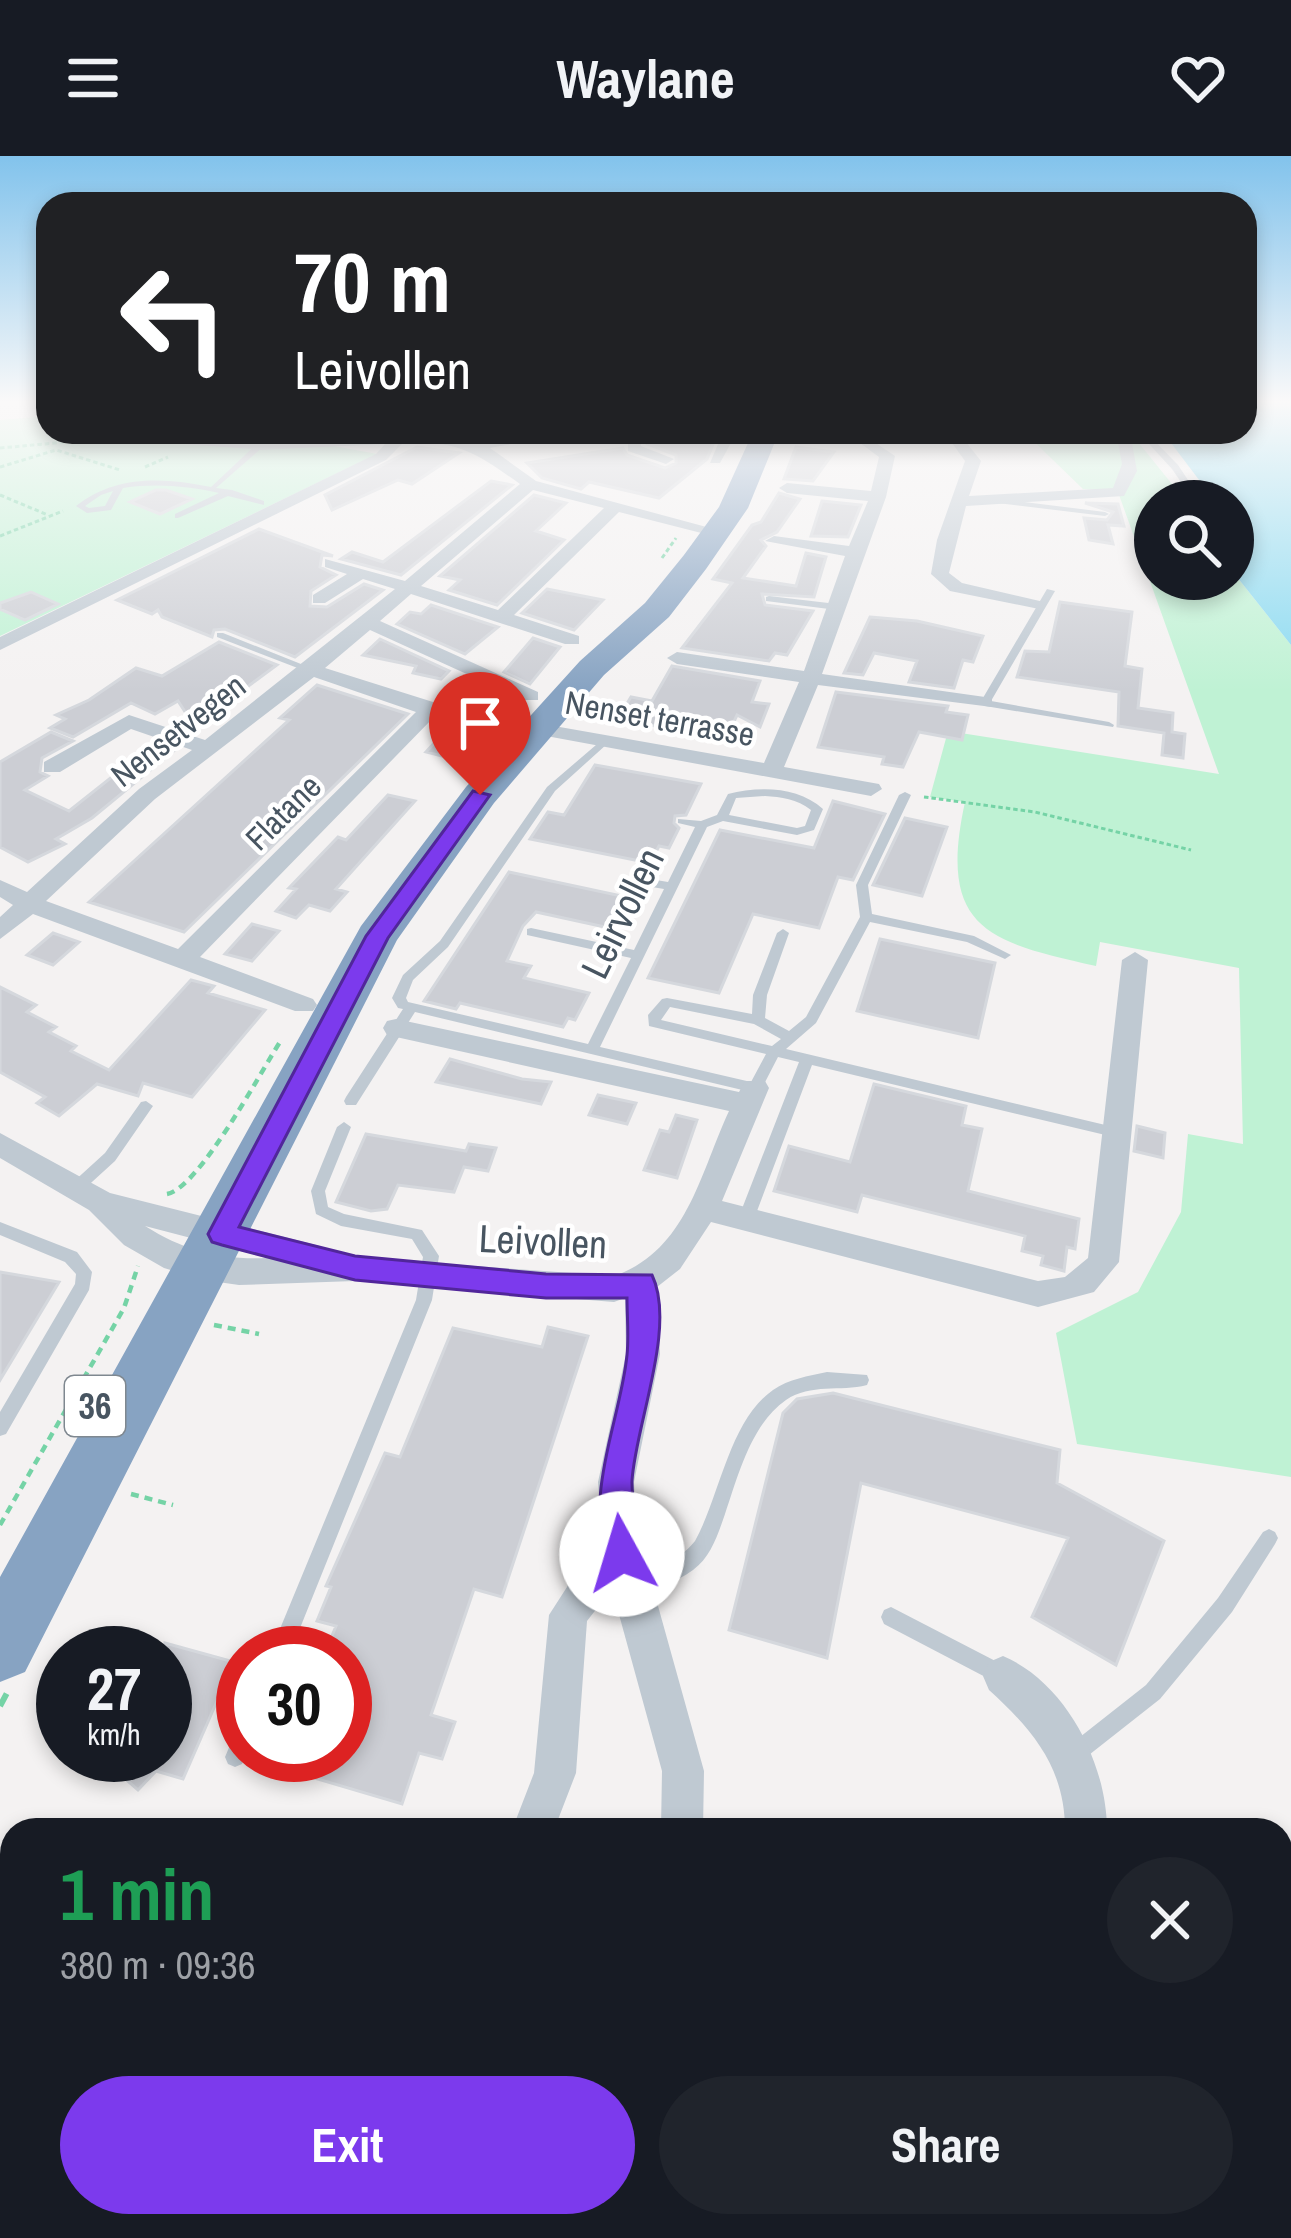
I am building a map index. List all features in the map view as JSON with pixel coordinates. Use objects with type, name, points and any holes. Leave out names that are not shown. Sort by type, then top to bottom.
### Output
[{"type":"highway","name":"36","points":[[0,1647],[200,1262],[301,1037],[534,713],[582,654],[657,610],[728,497]]},
{"type":"highway","name":"36","points":[[0,1586],[200,1262]]},
{"type":"street","points":[[0,644],[299,497]]},
{"type":"street","name":"Nensetvegen","points":[[0,932],[147,794],[311,670],[514,497]]},
{"type":"street","points":[[576,497],[708,531]]},
{"type":"street","name":"Nenset terrasse","points":[[771,771],[812,678],[878,497]]},
{"type":"street","points":[[960,497],[946,540],[939,571],[942,578],[975,592],[1044,598]]},
{"type":"street","points":[[959,501],[1043,497]]},
{"type":"street","points":[[501,618],[613,508]]},
{"type":"street","points":[[774,541],[855,552]]},
{"type":"street","points":[[331,563],[501,618],[582,654]]},
{"type":"street","points":[[319,599],[361,573]]},
{"type":"street","name":"Nenset terrasse","points":[[368,622],[534,713],[603,742],[871,789]]},
{"type":"street","name":"Nenset terrasse","points":[[677,658],[985,703]]},
{"type":"street","points":[[311,670],[430,710],[496,725]]},
{"type":"street","name":"Flatane","points":[[181,961],[430,710]]},
{"type":"street","points":[[52,767],[129,721],[207,748]]},
{"type":"street","points":[[0,887],[28,903],[304,1005]]},
{"type":"street","points":[[703,1208],[1038,1294],[1065,1292],[1090,1280],[1103,1262],[1135,960]]},
{"type":"street","points":[[403,1018],[750,1096]]},
{"type":"street","name":"Leivollen","points":[[200,1262],[239,1272],[355,1268],[614,1289],[641,1284],[678,1254],[703,1208],[750,1096]]},
{"type":"street","points":[[0,1144],[88,1195],[135,1236],[200,1262]]},
{"type":"street","points":[[641,1284],[643,1354],[616,1482],[626,1570],[683,1771],[682,1818]]},
{"type":"street","points":[[537,1818],[560,1740],[568,1615],[589,1586],[626,1570]]},
{"type":"street","points":[[1003,1676],[1043,1711],[1073,1755],[1084,1818]]},
{"type":"lane","points":[[91,497],[80,506],[87,511],[108,508],[114,497]]},
{"type":"lane","points":[[178,516],[218,497]]},
{"type":"lane","points":[[244,497],[261,503]]},
{"type":"lane","points":[[992,500],[1053,512],[1105,514]]},
{"type":"lane","points":[[1044,598],[985,703],[1109,725]]},
{"type":"lane","points":[[769,599],[837,607]]},
{"type":"lane","points":[[220,635],[311,670]]},
{"type":"lane","points":[[350,1101],[403,1018],[399,998],[408,978],[443,944],[551,789],[603,742]]},
{"type":"lane","points":[[702,825],[722,817],[797,832],[810,828],[817,809],[808,802],[751,791],[732,796],[722,817]]},
{"type":"lane","points":[[403,1018],[592,1049],[750,1096],[773,1053],[787,1036],[811,1020],[866,917],[862,885],[904,795]]},
{"type":"lane","name":"Leirvollen","points":[[592,1049],[702,825],[682,821]]},
{"type":"lane","points":[[650,883],[672,887]]},
{"type":"lane","points":[[866,917],[970,939],[1005,955]]},
{"type":"lane","points":[[531,932],[638,955]]},
{"type":"lane","points":[[758,1020],[760,995],[783,933]]},
{"type":"lane","points":[[787,1036],[758,1020],[667,1002],[655,1015],[654,1023],[806,1062],[1118,1133]]},
{"type":"lane","points":[[746,1219],[806,1062]]},
{"type":"lane","points":[[88,1195],[146,1106]]},
{"type":"lane","points":[[291,1626],[412,1333],[430,1277],[431,1256],[417,1234],[341,1220],[321,1210],[318,1191],[344,1127]]},
{"type":"lane","points":[[0,1228],[71,1258],[84,1272],[83,1285],[0,1428]]},
{"type":"lane","points":[[626,1570],[673,1571],[702,1547],[754,1418],[770,1400],[810,1379],[861,1380]]},
{"type":"lane","points":[[1073,1755],[1153,1693],[1225,1605],[1269,1538]]},
{"type":"lane","points":[[891,1617],[1003,1676]]},
{"type":"path","points":[[0,536],[48,515],[3,497]]},
{"type":"path","points":[[904,795],[1035,812],[1191,850]]},
{"type":"path","points":[[200,1262],[259,1334]]},
{"type":"path","points":[[119,1492],[173,1505]]},
{"type":"green space","points":[[0,497],[288,497],[0,636]]},
{"type":"green space","points":[[1120,497],[1134,497],[1134,537]]},
{"type":"green space","points":[[1254,598],[1291,645],[1291,1477],[1077,1444],[1056,1333],[1138,1292],[1181,1212],[1188,1134],[1243,1144],[1239,968],[1100,942],[1096,966],[1026,948],[980,923],[966,904],[959,878],[965,802],[930,797],[948,731],[1219,774],[1157,600]]},
{"type":"water","points":[[1254,497],[1291,497],[1291,645],[1254,598]]},
{"type":"building","points":[[140,497],[192,499],[160,514],[130,502]]},
{"type":"building","points":[[326,497],[360,497],[332,510]]},
{"type":"building","points":[[469,497],[497,497],[401,575],[341,559],[352,552],[383,562]]},
{"type":"building","points":[[531,497],[566,503],[536,531],[564,540],[497,605],[449,590],[460,580],[440,576]]},
{"type":"building","points":[[776,497],[800,499],[777,532],[761,540],[766,546],[743,578],[796,586],[806,553],[826,557],[814,597],[762,594],[765,605],[813,611],[787,655],[775,653],[769,661],[682,648],[732,583],[713,579],[752,525],[761,522]]},
{"type":"building","points":[[822,501],[861,505],[848,537],[811,536]]},
{"type":"building","points":[[1085,503],[1118,504],[1124,526],[1108,525],[1113,544],[1089,540],[1084,518],[1107,520],[1113,512]]},
{"type":"building","points":[[259,529],[333,556],[322,555],[320,567],[336,575],[311,591],[310,606],[327,607],[364,584],[383,590],[295,657],[225,629],[214,630],[212,637],[162,617],[158,610],[152,614],[117,600]]},
{"type":"building","points":[[547,589],[603,600],[574,630],[522,613]]},
{"type":"building","points":[[31,592],[58,604],[25,620],[0,609],[0,603]]},
{"type":"building","points":[[1060,602],[1132,612],[1125,666],[1142,669],[1138,708],[1173,713],[1172,732],[1185,734],[1183,758],[1162,755],[1164,733],[1118,726],[1119,692],[1017,677],[1025,651],[1049,652]]},
{"type":"building","points":[[431,605],[498,627],[465,654],[397,624],[410,612],[421,614]]},
{"type":"building","points":[[870,617],[917,621],[983,636],[973,662],[963,660],[954,688],[909,682],[917,661],[874,653],[863,675],[844,673]]},
{"type":"building","points":[[533,638],[560,647],[530,684],[504,672]]},
{"type":"building","points":[[380,639],[449,671],[441,679],[413,673],[416,666],[363,655]]},
{"type":"building","points":[[219,642],[277,665],[239,693],[244,695],[193,724],[178,701],[155,714],[131,703],[73,737],[50,728],[65,719],[56,715],[89,700],[136,668],[162,676]]},
{"type":"building","points":[[672,666],[760,681],[752,702],[769,704],[760,727],[737,715],[731,728],[669,717],[663,727],[617,720],[631,697],[652,701]]},
{"type":"building","points":[[317,685],[408,714],[184,932],[89,902],[289,720],[280,718]]},
{"type":"building","points":[[836,692],[948,706],[946,712],[968,715],[962,740],[919,732],[903,767],[882,764],[884,757],[818,747]]},
{"type":"building","points":[[451,725],[478,732],[454,759],[426,752]]},
{"type":"building","points":[[51,732],[73,741],[42,758],[40,772],[48,776],[25,790],[69,811],[156,742],[176,749],[92,818],[56,839],[65,844],[28,862],[0,847],[0,762]]},
{"type":"building","points":[[595,765],[701,784],[686,815],[675,816],[679,828],[669,848],[659,846],[650,863],[530,839],[548,812],[564,815]]},
{"type":"building","points":[[388,795],[415,801],[336,889],[347,892],[330,911],[309,905],[296,918],[276,911],[296,889],[289,888],[338,837],[346,840]]},
{"type":"building","points":[[833,801],[885,814],[853,880],[838,877],[819,928],[753,914],[719,993],[648,978],[720,830],[814,848]]},
{"type":"building","points":[[905,818],[947,827],[922,896],[873,885]]},
{"type":"building","points":[[509,872],[631,898],[614,929],[536,912],[523,926],[507,961],[531,966],[524,978],[589,993],[575,1020],[568,1018],[563,1027],[460,1003],[456,1009],[424,1001]]},
{"type":"building","points":[[252,924],[279,931],[252,961],[225,954]]},
{"type":"building","points":[[53,933],[79,942],[53,965],[27,955]]},
{"type":"building","points":[[880,939],[995,963],[978,1038],[857,1011]]},
{"type":"building","points":[[191,980],[214,986],[208,993],[265,1010],[192,1097],[143,1083],[138,1096],[97,1084],[59,1116],[37,1103],[45,1097],[0,1072],[0,987],[36,1005],[27,1012],[56,1027],[49,1032],[76,1046],[71,1051],[109,1070]]},
{"type":"building","points":[[450,1059],[551,1082],[541,1104],[436,1082]]},
{"type":"building","points":[[874,1084],[966,1106],[962,1125],[982,1129],[968,1191],[1079,1219],[1075,1249],[1067,1247],[1064,1271],[1041,1265],[1043,1256],[1022,1251],[1025,1236],[862,1195],[857,1212],[774,1191],[789,1146],[850,1162]]},
{"type":"building","points":[[598,1095],[636,1103],[627,1124],[589,1115]]},
{"type":"building","points":[[676,1115],[697,1120],[677,1178],[644,1170],[660,1130],[669,1132]]},
{"type":"building","points":[[1137,1126],[1165,1133],[1163,1158],[1134,1151]]},
{"type":"building","points":[[366,1134],[466,1151],[469,1144],[496,1148],[488,1171],[464,1167],[454,1192],[398,1185],[387,1209],[371,1211],[336,1202]]},
{"type":"building","points":[[0,1272],[59,1282],[0,1380]]},
{"type":"building","points":[[548,1327],[588,1336],[502,1597],[474,1589],[431,1715],[455,1722],[442,1759],[419,1753],[402,1804],[328,1782],[372,1782],[372,1626],[317,1621],[331,1587],[326,1586],[385,1453],[400,1457],[453,1328],[542,1347]]},
{"type":"building","points":[[833,1393],[1060,1450],[1057,1483],[1164,1541],[1116,1665],[1032,1617],[1068,1538],[861,1483],[827,1658],[729,1630],[783,1413],[797,1399]]},
{"type":"building","points":[[192,1650],[216,1657],[216,1703],[192,1758]]},
{"type":"route","points":[[480,795],[377,936],[222,1234],[355,1268],[430,1277],[614,1289],[641,1284],[643,1354],[616,1482],[622,1554]]}]
